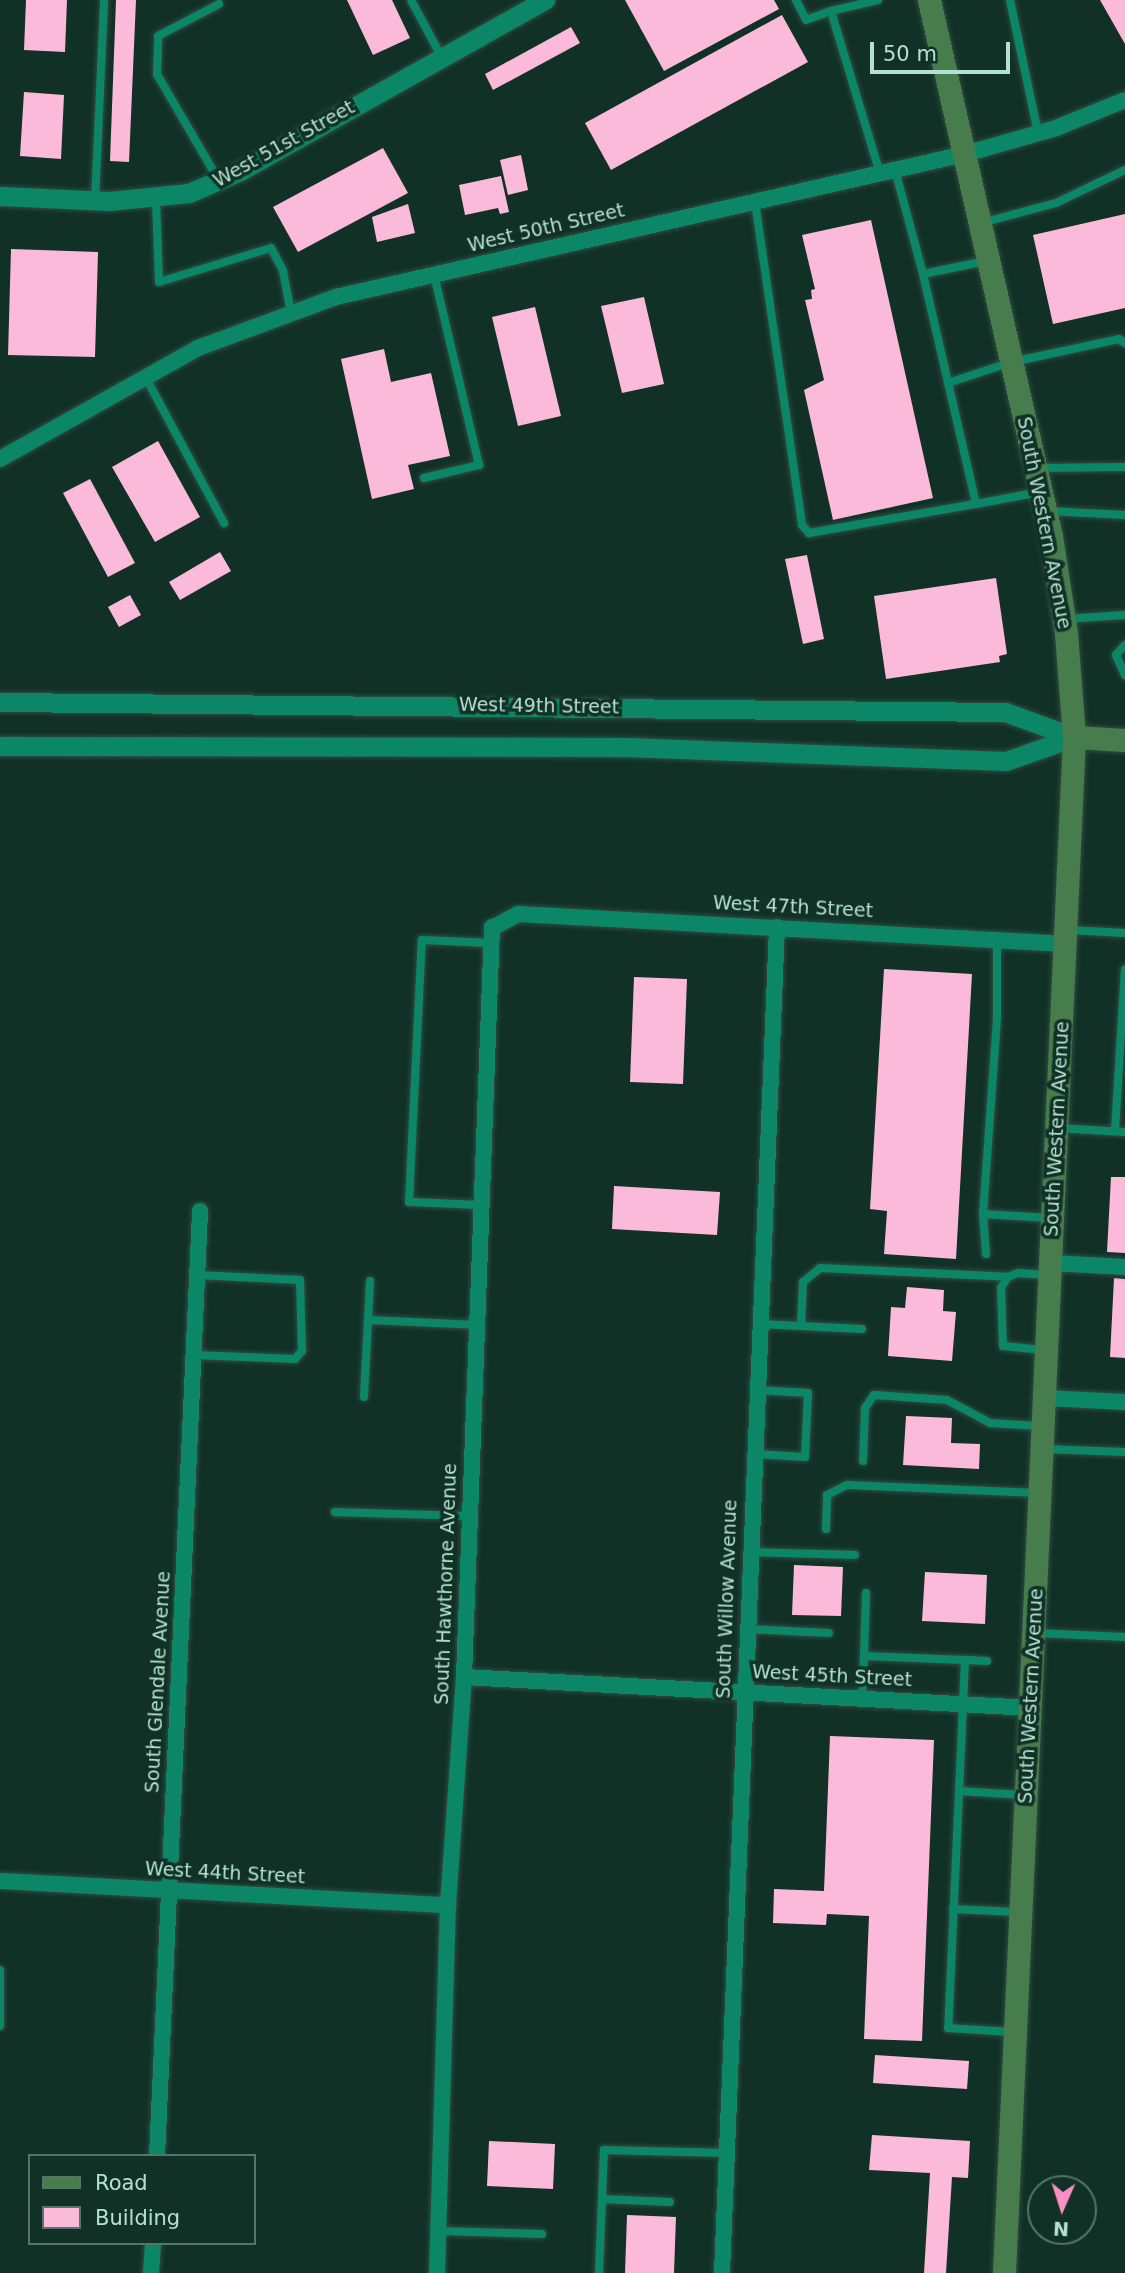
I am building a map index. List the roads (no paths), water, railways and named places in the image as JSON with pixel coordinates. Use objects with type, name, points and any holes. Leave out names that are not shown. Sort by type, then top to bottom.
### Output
[{"type":"main road","name":"South Western Avenue","points":[[929,0],[1043,501],[1064,619],[1074,737],[1004,2273]]},
{"type":"main road","name":"West 49th Street","points":[[1074,737],[1125,740]]},
{"type":"street","name":"West 51st Street","points":[[0,196],[94,201],[156,200],[219,181],[545,0]]},
{"type":"street","name":"West 50th Street","points":[[0,459],[198,348],[291,313],[434,275],[965,154],[1038,134],[1125,100]]},
{"type":"street","name":"West 49th Street","points":[[0,702],[1005,712],[1074,737]]},
{"type":"street","name":"West 49th Street","points":[[0,746],[625,747],[1006,761],[1074,737]]},
{"type":"street","name":"West 47th Street","points":[[491,943],[492,928],[518,914],[997,940],[1066,937]]},
{"type":"street","name":"South Willow Avenue","points":[[722,2273],[777,927]]},
{"type":"street","name":"South Hawthorne Avenue","points":[[437,2273],[448,1905],[464,1677],[491,943]]},
{"type":"street","name":"South Glendale Avenue","points":[[157,2154],[200,1211]]},
{"type":"street","points":[[1051,1269],[1125,1267]]},
{"type":"street","points":[[1044,1398],[1125,1402]]},
{"type":"street","name":"West 45th Street","points":[[464,1677],[1030,1708]]},
{"type":"street","name":"West 44th Street","points":[[0,1881],[448,1905]]},
{"type":"street","points":[[151,2273],[153,2245]]},
{"type":"lane","points":[[94,201],[104,0]]},
{"type":"lane","points":[[411,0],[441,56]]},
{"type":"lane","points":[[796,0],[806,20],[856,3],[878,0]]},
{"type":"lane","points":[[1010,0],[1038,134]]},
{"type":"lane","points":[[219,5],[158,37],[158,74],[219,181]]},
{"type":"lane","points":[[831,11],[923,274],[976,504]]},
{"type":"lane","points":[[980,223],[1056,203],[1125,170]]},
{"type":"lane","points":[[156,200],[159,282],[271,248],[283,271],[291,313]]},
{"type":"lane","points":[[755,202],[802,525],[809,533],[976,504],[1043,501],[1125,515]]},
{"type":"lane","points":[[923,274],[989,260]]},
{"type":"lane","points":[[424,478],[479,466],[434,275]]},
{"type":"lane","points":[[948,383],[1012,362],[1119,339],[1125,343]]},
{"type":"lane","points":[[146,377],[224,523]]},
{"type":"lane","points":[[1036,468],[1125,467]]},
{"type":"lane","points":[[1064,619],[1125,615]]},
{"type":"lane","points":[[1125,645],[1116,655],[1125,675]]},
{"type":"lane","points":[[1066,937],[1125,933]]},
{"type":"lane","points":[[482,1205],[409,1202],[422,940],[491,943]]},
{"type":"lane","points":[[986,1254],[984,1214],[996,1017],[997,940]]},
{"type":"lane","points":[[1115,1131],[1125,969]]},
{"type":"lane","points":[[1057,1128],[1125,1132]]},
{"type":"lane","points":[[984,1214],[1053,1219]]},
{"type":"lane","points":[[801,1326],[803,1282],[820,1268],[1008,1277],[1051,1269]]},
{"type":"lane","points":[[194,1355],[295,1359],[302,1352],[300,1280],[197,1275]]},
{"type":"lane","points":[[1008,1277],[1001,1288],[1003,1346],[1046,1350]]},
{"type":"lane","points":[[364,1397],[370,1281]]},
{"type":"lane","points":[[368,1320],[477,1325]]},
{"type":"lane","points":[[760,1324],[862,1329]]},
{"type":"lane","points":[[754,1454],[805,1457],[808,1393],[757,1390]]},
{"type":"lane","points":[[863,1461],[865,1408],[874,1395],[947,1400],[990,1423],[1043,1437],[1125,1452]]},
{"type":"lane","points":[[826,1529],[827,1495],[847,1485],[1041,1493]]},
{"type":"lane","points":[[335,1512],[470,1517]]},
{"type":"lane","points":[[750,1552],[855,1555]]},
{"type":"lane","points":[[862,1699],[866,1593]]},
{"type":"lane","points":[[747,1629],[829,1633]]},
{"type":"lane","points":[[1035,1633],[1125,1637]]},
{"type":"lane","points":[[864,1656],[987,1661]]},
{"type":"lane","points":[[965,1660],[948,2028],[1015,2032]]},
{"type":"lane","points":[[959,1791],[1026,1795]]},
{"type":"lane","points":[[953,1909],[1020,1913]]},
{"type":"lane","points":[[0,1970],[0,2026]]},
{"type":"lane","points":[[599,2273],[604,2150],[726,2153]]},
{"type":"lane","points":[[602,2199],[670,2202]]},
{"type":"lane","points":[[439,2231],[542,2234]]}]
